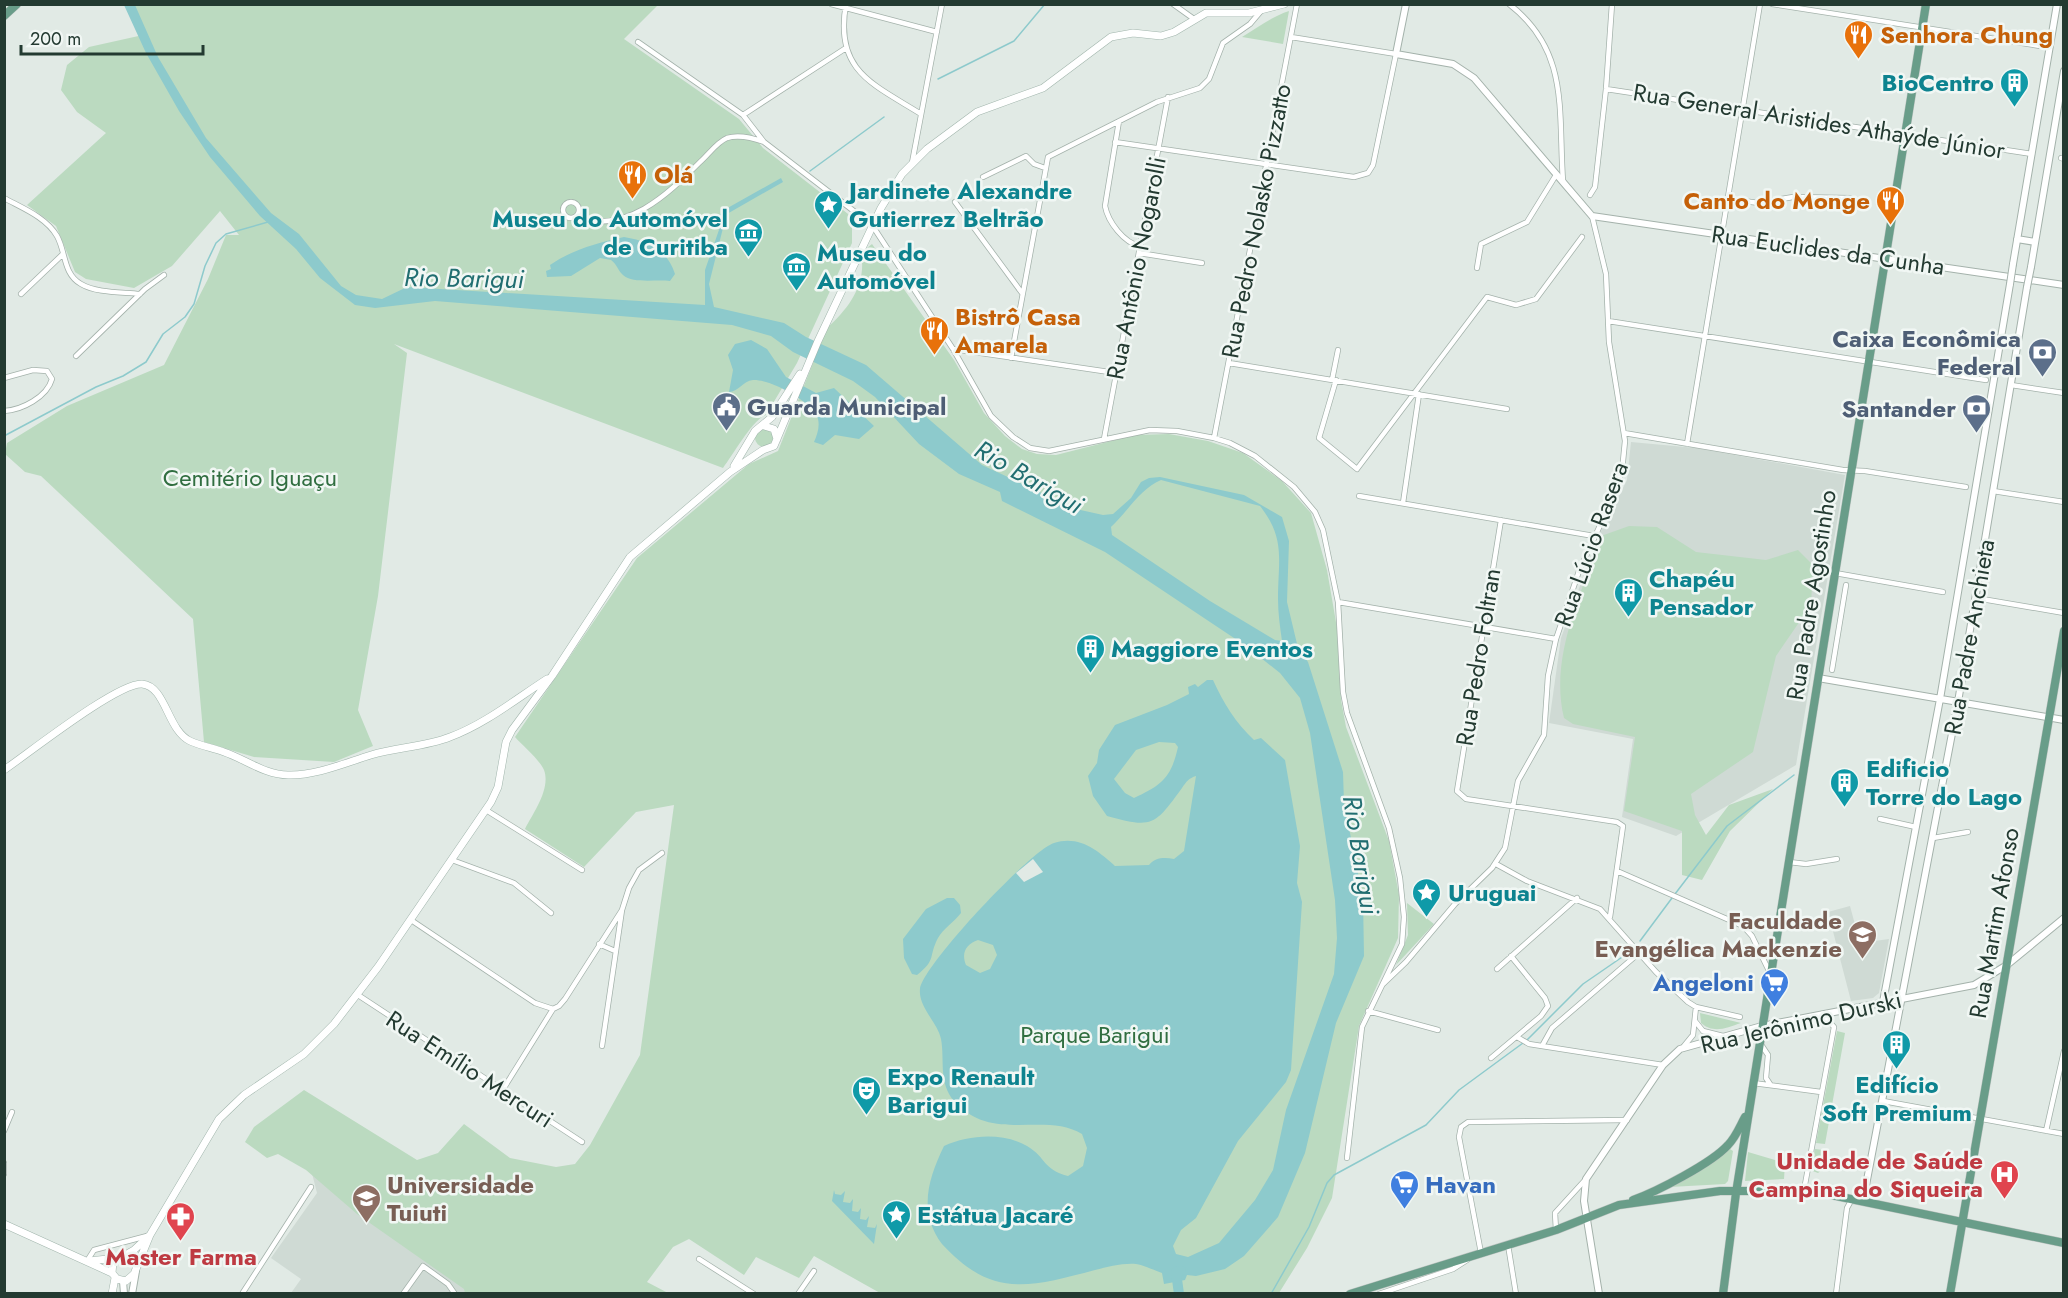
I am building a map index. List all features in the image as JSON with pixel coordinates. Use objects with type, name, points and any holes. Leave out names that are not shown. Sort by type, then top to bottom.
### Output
[{"type":"main road","points":[[4,16],[17,4]]},
{"type":"main road","points":[[4,1224],[87,1261],[123,1281],[130,1280],[150,1235],[219,1119],[244,1095],[315,1044],[358,995],[411,920],[486,810],[498,787],[508,736],[552,676],[634,552],[730,472],[763,450],[771,449],[799,380],[872,225],[894,185],[912,163],[969,117],[1043,88],[1111,37],[1126,33],[1156,37],[1168,35],[1194,19],[1214,12],[1244,14],[1284,4]]},
{"type":"main road","name":"Rua Padre Agostinho","points":[[1723,1293],[1753,1083],[1926,4]]},
{"type":"main road","points":[[730,472],[753,438],[755,431],[764,426],[799,380]]},
{"type":"main road","points":[[764,426],[774,429],[777,439]]},
{"type":"main road","points":[[753,438],[756,446],[763,450]]},
{"type":"main road","name":"Rua Martim Afonso","points":[[1950,1293],[2064,631]]},
{"type":"main road","points":[[4,770],[98,705],[139,684],[151,687],[156,692],[176,730],[188,740],[232,755],[267,771],[287,776],[306,774],[383,751],[450,738],[479,723],[552,676]]},
{"type":"main road","points":[[1350,1293],[1556,1230],[1653,1193],[1726,1148],[1749,1110]]},
{"type":"main road","points":[[1653,1193],[1664,1195],[1693,1191],[1804,1190],[2064,1243]]},
{"type":"main road","points":[[1619,1205],[1720,1191]]},
{"type":"main road","points":[[113,1293],[113,1262],[150,1235]]},
{"type":"main road","points":[[87,1261],[121,1257],[133,1261],[136,1269]]},
{"type":"main road","points":[[113,1293],[123,1281]]},
{"type":"street","points":[[831,4],[937,32]]},
{"type":"street","points":[[912,163],[942,4]]},
{"type":"street","points":[[1173,4],[1194,19]]},
{"type":"street","name":"Rua Pedro Nolasko Pizzatto","points":[[1214,438],[1297,4]]},
{"type":"street","points":[[1115,142],[1354,177],[1368,173],[1373,165],[1406,4]]},
{"type":"street","points":[[1509,4],[1536,28],[1551,56],[1556,78],[1563,184]]},
{"type":"street","points":[[1590,195],[1595,187],[1612,4]]},
{"type":"street","points":[[1687,444],[1760,4]]},
{"type":"street","points":[[1772,4],[2040,46]]},
{"type":"street","name":"Rua Padre Anchieta","points":[[1883,1002],[1940,699],[2057,4]]},
{"type":"street","points":[[845,6],[846,48],[851,63],[862,75],[921,114]]},
{"type":"street","points":[[1011,358],[1048,157],[1168,97],[1197,90],[1205,84],[1223,43],[1250,24],[1261,11]]},
{"type":"street","points":[[1291,37],[1396,54]]},
{"type":"street","points":[[638,42],[743,116],[764,142],[872,225],[953,349],[991,416],[1021,443],[1039,451],[1049,451],[1137,432],[1165,430],[1214,438],[1238,446],[1254,456],[1294,487],[1308,502],[1323,530],[1338,602],[1343,692],[1347,713],[1389,828],[1402,897],[1404,936],[1368,1011],[1361,1035],[1347,1158]]},
{"type":"street","points":[[743,116],[846,48]]},
{"type":"street","name":"Rua Lúcio Rasera","points":[[1381,986],[1406,962],[1455,904],[1496,864],[1507,841],[1521,773],[1544,735],[1548,676],[1556,639],[1594,536],[1619,482],[1624,460],[1624,433],[1608,321],[1606,274],[1592,216],[1481,85],[1468,73],[1442,62],[1396,54]]},
{"type":"street","name":"Rua Padre Anchieta","points":[[1863,1201],[1958,702],[2064,71]]},
{"type":"street","name":"Rua General Aristides Athaýde Júnior","points":[[1606,88],[2032,154]]},
{"type":"street","name":"Rua Antônio Nogarolli","points":[[1104,439],[1168,97]]},
{"type":"street","points":[[1119,121],[1106,211],[1127,242],[1140,246]]},
{"type":"street","points":[[576,217],[602,222],[637,213],[669,192],[724,139],[745,137],[764,142]]},
{"type":"street","points":[[983,177],[1026,156],[1034,164],[1045,168]]},
{"type":"street","points":[[1477,268],[1481,244],[1527,222],[1556,175]]},
{"type":"street","points":[[1728,200],[1759,203],[1793,197],[1850,198]]},
{"type":"street","points":[[4,198],[47,224],[57,236],[69,272],[80,284],[95,289],[140,294]]},
{"type":"street","points":[[955,202],[1022,293]]},
{"type":"street","name":"Rua Euclides da Cunha","points":[[1592,216],[1885,257],[2064,285]]},
{"type":"street","points":[[1338,350],[1334,380],[1319,438],[1357,469],[1412,393],[1487,297],[1516,305],[1530,302],[1541,294],[1582,237]]},
{"type":"street","points":[[2017,239],[2035,242]]},
{"type":"street","points":[[1139,253],[1202,263]]},
{"type":"street","points":[[21,294],[63,254]]},
{"type":"street","points":[[76,356],[140,294],[164,275]]},
{"type":"street","points":[[1608,321],[1986,380]]},
{"type":"street","points":[[953,349],[1116,373]]},
{"type":"street","points":[[1229,363],[1507,409]]},
{"type":"street","points":[[4,378],[40,370],[47,371],[52,379],[45,392],[34,400],[4,411]]},
{"type":"street","points":[[2011,385],[2064,393]]},
{"type":"street","points":[[1403,503],[1419,394]]},
{"type":"street","points":[[1624,433],[1966,487]]},
{"type":"street","points":[[1993,491],[2064,502]]},
{"type":"street","points":[[1359,496],[1594,536]]},
{"type":"street","name":"Rua Pedro Foltran","points":[[1501,520],[1457,787],[1459,795],[1466,799],[1514,806]]},
{"type":"street","points":[[1835,573],[1943,592]]},
{"type":"street","points":[[1832,670],[1846,585]]},
{"type":"street","points":[[1833,586],[1844,596]]},
{"type":"street","points":[[1976,598],[2064,613]]},
{"type":"street","points":[[1338,602],[1556,639]]},
{"type":"street","points":[[1820,668],[1834,659]]},
{"type":"street","points":[[1818,678],[2064,720]]},
{"type":"street","points":[[1514,806],[1617,822],[1623,826],[1610,917]]},
{"type":"street","points":[[486,810],[582,870]]},
{"type":"street","points":[[1880,819],[1916,827]]},
{"type":"street","points":[[1933,838],[1968,832]]},
{"type":"street","points":[[602,1046],[622,910],[629,888],[639,870],[662,853]]},
{"type":"street","points":[[1789,862],[1806,864],[1837,859]]},
{"type":"street","points":[[452,860],[506,879],[551,913]]},
{"type":"street","points":[[1496,864],[1527,881],[1596,906],[1610,917],[1639,953],[1673,988],[1696,1007],[1740,1017]]},
{"type":"street","points":[[1617,871],[1743,926],[1752,936],[1771,975]]},
{"type":"street","points":[[1497,969],[1577,898]]},
{"type":"street","points":[[502,1091],[553,1009],[559,1006],[622,910]]},
{"type":"street","name":"Rua Jerônimo Durski","points":[[1586,1179],[1663,1065],[1680,1049],[1762,1026],[1974,985],[2007,965],[2064,918]]},
{"type":"street","points":[[411,920],[535,1003],[553,1009]]},
{"type":"street","points":[[599,944],[615,951]]},
{"type":"street","points":[[1542,1046],[1552,1028],[1639,953]]},
{"type":"street","points":[[1491,1058],[1519,1038],[1548,1006],[1545,998],[1511,956]]},
{"type":"street","name":"Rua Emílio Mercuri","points":[[358,995],[582,1142]]},
{"type":"street","points":[[1680,1049],[1692,1039],[1696,1007]]},
{"type":"street","points":[[1368,1011],[1438,1030]]},
{"type":"street","points":[[1804,1190],[1834,1027],[1822,1014]]},
{"type":"street","points":[[1695,1021],[1709,1034],[1729,1036]]},
{"type":"street","points":[[1519,1038],[1529,1044],[1663,1065]]},
{"type":"street","points":[[1760,1043],[1768,1055],[1766,1078],[1771,1085]]},
{"type":"street","points":[[2046,1131],[2064,1051]]},
{"type":"street","points":[[1753,1083],[1821,1092]]},
{"type":"street","points":[[1883,1101],[2064,1134]]},
{"type":"street","points":[[4,1131],[12,1112]]},
{"type":"street","points":[[1379,1293],[1453,1269],[1478,1254],[1459,1137],[1461,1127],[1468,1122],[1627,1120]]},
{"type":"street","points":[[4,1163],[4,1174]]},
{"type":"street","points":[[1586,1179],[1584,1195],[1599,1293]]},
{"type":"street","points":[[1556,1230],[1555,1213],[1586,1179]]},
{"type":"street","points":[[242,1293],[311,1187]]},
{"type":"street","points":[[1836,1293],[1847,1208],[1852,1199]]},
{"type":"street","points":[[87,1261],[94,1250],[150,1235]]},
{"type":"street","points":[[1508,1245],[1516,1293]]},
{"type":"street","points":[[699,1259],[754,1293]]},
{"type":"street","points":[[404,1293],[423,1266],[448,1284],[455,1293]]},
{"type":"street","points":[[132,1293],[136,1269]]},
{"type":"street","points":[[798,1293],[814,1271]]},
{"type":"street","points":[[123,1281],[124,1293]]},
{"type":"shaded area","points":[[1631,442],[1696,448],[1845,475],[1796,765],[1676,836],[1622,817],[1633,739],[1549,723],[1561,638],[1597,539],[1627,480]]},
{"type":"shaded area","name":"Faculdade Evangélica Mackenzie","points":[[1850,906],[1860,943],[1889,939],[1879,993],[1873,998],[1851,1001],[1828,912]]},
{"type":"shaded area","name":"Universidade Tuiuti","points":[[302,1134],[487,1293],[291,1293],[301,1279],[271,1258],[317,1193]]},
{"type":"green space","name":"Cemitério Iguaçu","points":[[130,5],[658,5],[624,39],[739,119],[763,148],[852,217],[852,243],[797,363],[766,415],[749,430],[723,468],[394,344],[407,353],[378,596],[358,710],[373,746],[334,762],[254,757],[204,742],[193,619],[41,476],[25,472],[5,454],[7,443],[67,406],[164,365],[208,279],[226,235],[239,235],[220,211],[172,266],[134,288],[86,279],[75,272],[56,226],[27,205],[106,133],[77,112],[61,90],[67,65],[89,47],[143,35]]},
{"type":"green space","points":[[1289,11],[1283,44],[1242,37],[1271,19]]},
{"type":"green space","name":"Parque Barigui","points":[[872,244],[954,360],[984,413],[1005,436],[1022,449],[1037,454],[1056,455],[1135,435],[1169,434],[1208,441],[1243,453],[1282,481],[1311,513],[1327,570],[1337,628],[1341,700],[1346,727],[1389,841],[1399,895],[1398,938],[1359,1026],[1332,1198],[1307,1248],[1279,1293],[880,1293],[814,1256],[799,1278],[756,1257],[744,1275],[689,1239],[673,1247],[647,1282],[668,1293],[465,1293],[464,1289],[357,1214],[306,1170],[278,1154],[267,1158],[245,1142],[254,1127],[304,1090],[417,1160],[438,1153],[464,1124],[510,1158],[556,1167],[575,1164],[590,1145],[640,1055],[674,805],[636,812],[584,867],[525,829],[540,801],[546,777],[538,761],[515,737],[637,558],[749,464],[778,451],[827,328],[855,295],[861,275],[861,253]]},
{"type":"green space","points":[[764,429],[770,432],[773,438],[770,444],[764,447],[758,444],[755,438],[758,432]]},
{"type":"green space","points":[[1629,526],[1657,527],[1696,552],[1766,560],[1798,550],[1813,565],[1811,605],[1776,656],[1753,752],[1691,794],[1695,815],[1706,835],[1729,805],[1773,789],[1730,831],[1702,880],[1682,875],[1682,831],[1624,811],[1635,737],[1573,724],[1564,718],[1561,672],[1564,649],[1577,603],[1601,536]]},
{"type":"green space","points":[[1407,903],[1434,924],[1396,965],[1408,935]]},
{"type":"green space","points":[[1700,1013],[1741,1023],[1715,1029],[1701,1023]]},
{"type":"green space","points":[[1837,1031],[1845,1033],[1825,1144],[1816,1143]]},
{"type":"green space","points":[[1730,1149],[1733,1151],[1728,1181],[1725,1184],[1670,1187]]},
{"type":"green space","points":[[1815,1149],[1823,1150],[1829,1164],[1818,1173],[1810,1170]]},
{"type":"green space","points":[[1748,1152],[1785,1163],[1784,1179],[1745,1181]]},
{"type":"water","points":[[124,5],[135,5],[158,57],[206,138],[271,213],[299,234],[341,286],[356,295],[382,299],[407,287],[705,305],[705,270],[720,227],[720,225],[711,226],[711,224],[724,210],[781,178],[783,182],[720,218],[724,224],[709,284],[714,307],[784,323],[806,337],[866,365],[982,465],[1076,509],[1103,515],[1113,514],[1131,498],[1141,482],[1149,478],[1160,477],[1244,495],[1282,517],[1289,541],[1287,602],[1298,648],[1308,662],[1343,772],[1344,803],[1363,898],[1364,956],[1336,1023],[1305,1153],[1278,1217],[1244,1256],[1225,1269],[1196,1276],[1187,1275],[1185,1280],[1164,1284],[1162,1273],[1142,1265],[1131,1264],[1049,1281],[1012,1284],[994,1281],[960,1261],[942,1244],[930,1220],[928,1208],[930,1183],[944,1146],[975,1137],[1007,1139],[1027,1146],[1053,1170],[1068,1176],[1083,1166],[1087,1148],[1082,1134],[1067,1128],[985,1121],[969,1114],[954,1101],[944,1079],[941,1039],[922,1002],[920,989],[939,957],[1002,886],[1042,850],[1054,843],[1072,841],[1088,846],[1115,866],[1149,865],[1160,858],[1174,859],[1184,851],[1196,776],[1186,782],[1159,817],[1144,823],[1107,816],[1093,796],[1088,776],[1097,763],[1099,750],[1115,725],[1189,694],[1188,687],[1195,684],[1198,687],[1207,680],[1213,680],[1230,712],[1247,733],[1254,740],[1261,738],[1285,760],[1300,846],[1297,883],[1302,902],[1291,1070],[1286,1082],[1238,1141],[1196,1218],[1181,1230],[1173,1246],[1176,1254],[1188,1257],[1219,1243],[1255,1200],[1273,1170],[1286,1110],[1334,974],[1337,938],[1335,900],[1310,733],[1300,698],[1280,673],[1246,646],[1105,552],[1002,501],[1000,492],[959,474],[919,444],[875,397],[853,381],[793,352],[771,336],[732,325],[435,301],[375,308],[355,305],[320,278],[296,249],[260,216],[210,157],[179,111],[146,53]],"holes":[[[1161,480],[1260,506],[1274,529],[1279,550],[1278,604],[1282,641],[1275,640],[1210,601],[1112,535],[1111,527],[1140,495]],[[1159,742],[1175,743],[1178,747],[1172,766],[1164,779],[1152,789],[1134,798],[1125,793],[1114,779],[1136,750]],[[978,940],[993,945],[997,955],[990,969],[980,973],[966,965],[964,957],[966,950]]]},
{"type":"water","points":[[624,237],[649,244],[662,252],[675,274],[670,281],[627,278],[611,260],[600,258],[571,276],[547,277],[546,271],[551,269],[550,265],[568,255],[595,244]]},
{"type":"water","points":[[751,340],[767,349],[786,377],[816,393],[834,388],[874,426],[859,439],[835,435],[823,445],[814,442],[819,425],[815,412],[800,399],[780,387],[753,380],[729,392],[733,370],[728,355],[735,344]]},
{"type":"water","points":[[947,898],[954,898],[960,905],[961,913],[938,938],[927,965],[917,975],[912,974],[904,958],[903,939],[926,909]]},
{"type":"water","points":[[834,1190],[835,1194],[841,1195],[845,1191],[843,1202],[850,1203],[853,1199],[852,1211],[858,1212],[861,1208],[860,1219],[866,1220],[869,1216],[867,1227],[875,1228],[877,1224],[874,1244],[832,1201]]},
{"type":"pier","points":[[1033,859],[1043,872],[1024,882],[1016,873]]},
{"type":"waterway","points":[[938,79],[1014,41],[1045,4]]},
{"type":"waterway","points":[[810,171],[884,117]]},
{"type":"waterway","points":[[4,436],[146,362],[163,334],[185,317],[194,304],[205,266],[216,243],[226,234],[268,222]]},
{"type":"waterway","points":[[1675,894],[1727,826],[1794,775]]},
{"type":"waterway","points":[[1640,941],[1672,898]]},
{"type":"waterway","points":[[1527,1040],[1583,984],[1628,953]]},
{"type":"waterway","points":[[1271,1294],[1309,1227],[1327,1183],[1334,1175],[1426,1125],[1459,1090],[1523,1043]]},
{"type":"waterway","name":"Rio Barigui","points":[[1179,1294],[1176,1272],[1181,1271]]},
{"type":"place","name":"Senhora Chung","points":[[1859,60]]},
{"type":"place","name":"BioCentro","points":[[2015,108]]},
{"type":"place","name":"Olá","points":[[633,200]]},
{"type":"place","name":"Canto do Monge","points":[[1891,226]]},
{"type":"place","name":"Jardinete Alexandre Gutierrez Beltrão","points":[[828,230]]},
{"type":"place","name":"Museu do Automóvel de Curitiba","points":[[749,258]]},
{"type":"place","name":"Museu do Automóvel","points":[[796,292]]},
{"type":"place","name":"Bistrô Casa Amarela","points":[[934,356]]},
{"type":"place","name":"Caixa Econômica Federal","points":[[2042,378]]},
{"type":"place","name":"Guarda Municipal","points":[[726,432]]},
{"type":"place","name":"Santander","points":[[1977,434]]},
{"type":"place","name":"Chapéu Pensador","points":[[1628,618]]},
{"type":"place","name":"Maggiore Eventos","points":[[1090,674]]},
{"type":"place","name":"Edificio Torre do Lago","points":[[1845,808]]},
{"type":"place","name":"Uruguai","points":[[1427,918]]},
{"type":"place","name":"Faculdade Evangélica Mackenzie","points":[[1863,960]]},
{"type":"place","name":"Angeloni","points":[[1775,1008]]},
{"type":"place","name":"Edifício Soft Premium","points":[[1897,1070]]},
{"type":"place","name":"Expo Renault Barigui","points":[[866,1116]]},
{"type":"place","name":"Unidade de Saúde Campina do Siqueira","points":[[2004,1200]]},
{"type":"place","name":"Havan","points":[[1404,1210]]},
{"type":"place","name":"Universidade Tuiuti","points":[[366,1224]]},
{"type":"place","name":"Estátua Jacaré","points":[[896,1240]]},
{"type":"place","name":"Master Farma","points":[[181,1242]]}]
